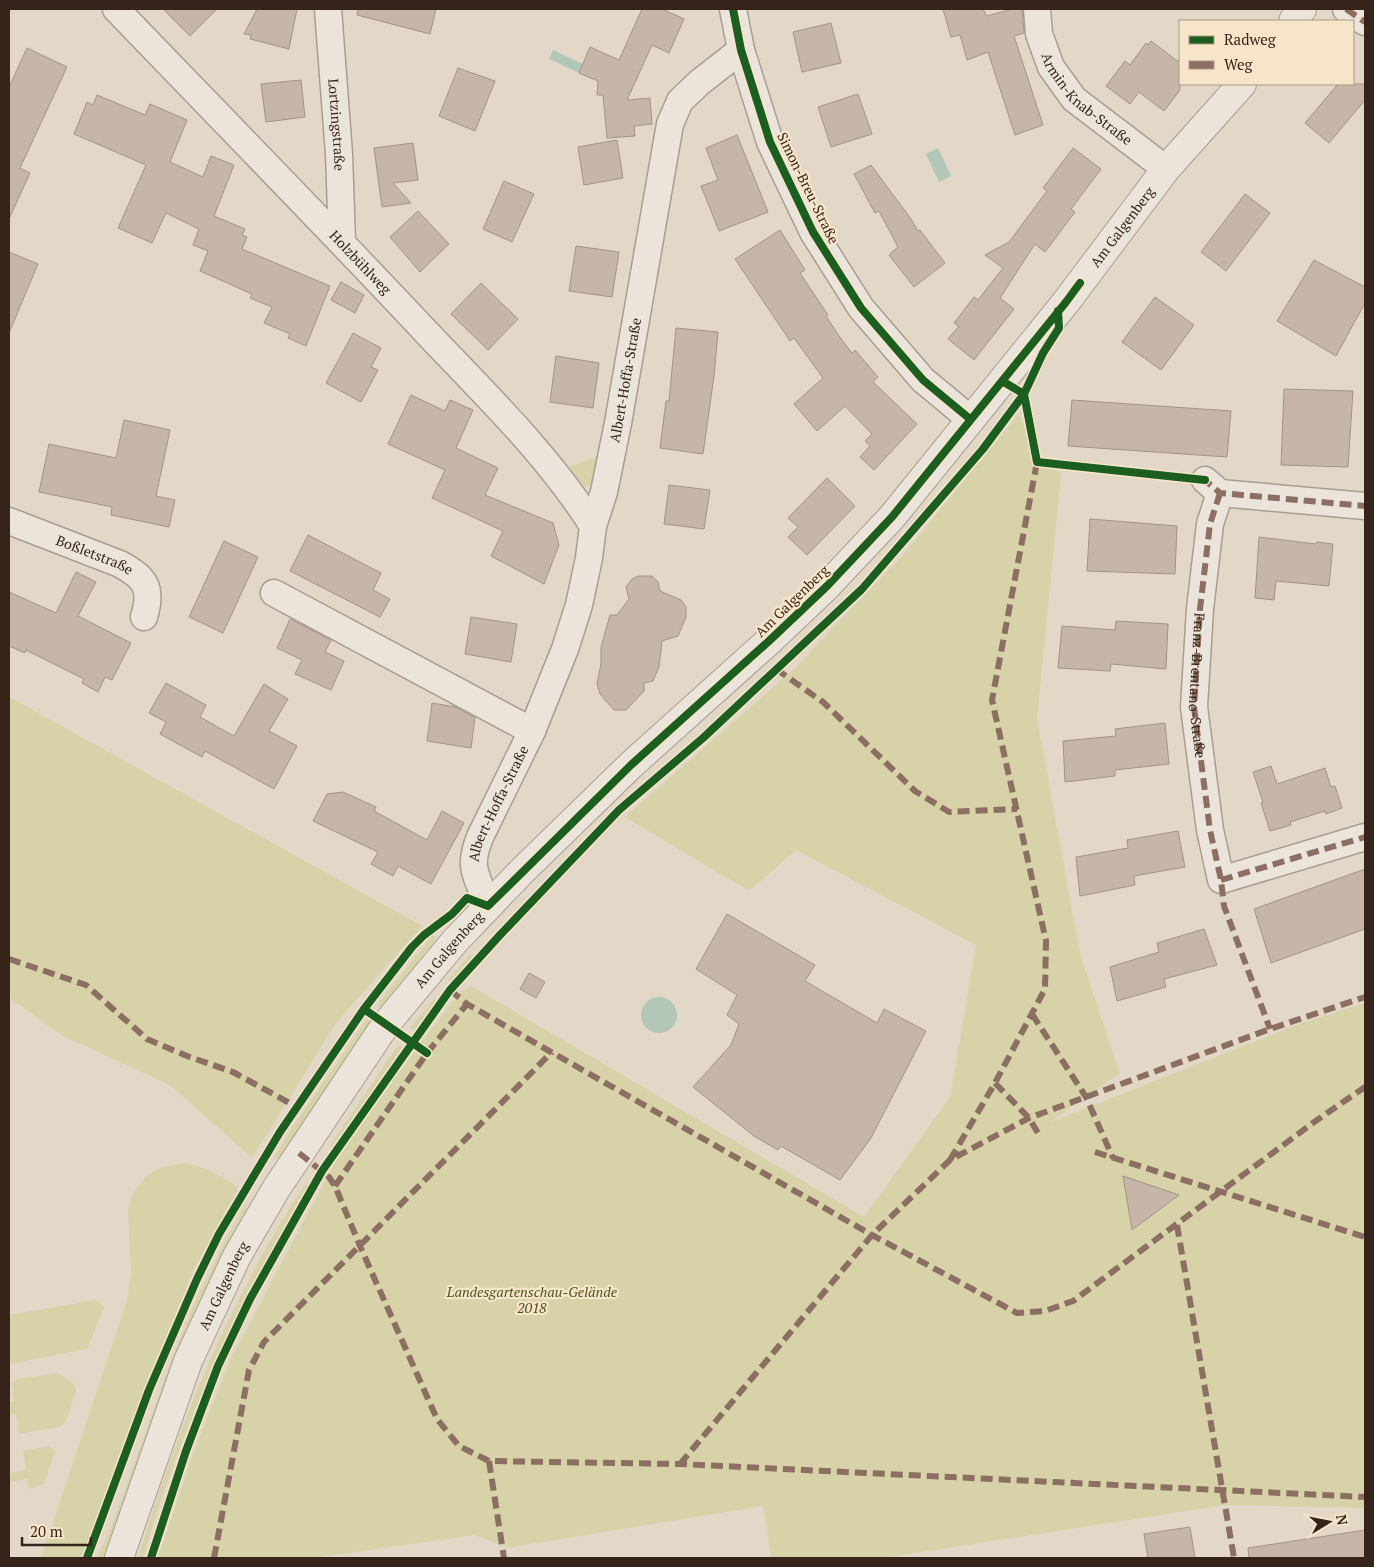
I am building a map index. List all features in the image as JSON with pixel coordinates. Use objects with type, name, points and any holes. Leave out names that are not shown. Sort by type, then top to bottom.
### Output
[{"type":"street","name":"Holzbühlweg","points":[[116,9],[342,241],[551,467],[575,498],[593,526]]},
{"type":"street","name":"Lortzingstraße","points":[[328,9],[340,154],[342,241]]},
{"type":"street","name":"Simon-Breu-Straße","points":[[733,9],[741,50],[770,142],[818,240],[867,315],[923,380],[970,419]]},
{"type":"street","name":"Armin-Knab-Straße","points":[[1037,9],[1039,34],[1051,67],[1074,99],[1166,169]]},
{"type":"street","points":[[1294,20],[1302,9]]},
{"type":"street","points":[[1346,9],[1365,22]]},
{"type":"street","name":"Albert-Hoffa-Straße","points":[[488,906],[474,871],[474,854],[480,837],[532,731],[565,649],[579,605],[589,558],[593,526],[604,492],[618,423],[670,124],[680,101],[700,82],[741,50]]},
{"type":"street","name":"Am Galgenberg","points":[[119,1558],[188,1361],[237,1256],[276,1189],[386,1024],[455,941],[522,871],[632,764],[769,641],[827,586],[892,517],[1066,302],[1166,169],[1241,85]]},
{"type":"street","name":"Franz-Brentano-Straße","points":[[1365,506],[1212,487],[1210,524],[1200,609],[1194,707],[1210,830],[1221,880],[1365,836]]},
{"type":"street","name":"Boßletstraße","points":[[9,521],[120,564],[135,572],[144,581],[148,592],[148,604],[144,617]]},
{"type":"street","name":"Albert-Hoffa-Straße","points":[[274,593],[532,731]]},
{"type":"green space","name":"Landesgartenschau-Gelände 2018","points":[[1019,414],[1039,459],[1061,474],[1037,718],[1080,954],[1120,1073],[1048,1123],[1297,1025],[1365,1003],[1365,1508],[1225,1505],[883,1558],[771,1558],[763,1506],[507,1548],[475,1535],[313,1558],[158,1558],[194,1451],[231,1358],[338,1157],[459,993],[471,986],[864,1217],[950,1097],[976,945],[796,850],[749,891],[625,817],[794,669],[903,555]]},
{"type":"green space","points":[[599,456],[593,483],[587,487],[584,486],[571,470],[571,466]]},
{"type":"green space","points":[[9,697],[422,926],[336,1023],[252,1158],[170,1085],[63,1036],[9,998]]},
{"type":"green space","points":[[433,935],[436,937],[433,943],[382,1008],[377,1005]]},
{"type":"green space","points":[[469,955],[476,955],[451,984],[449,979]]},
{"type":"green space","points":[[437,999],[438,1001],[415,1032],[410,1028],[433,1000]]},
{"type":"green space","points":[[367,1019],[371,1023],[282,1155],[272,1161],[294,1125]]},
{"type":"green space","points":[[399,1044],[403,1047],[332,1152],[331,1144]]},
{"type":"green space","points":[[186,1163],[206,1169],[233,1183],[237,1190],[194,1269],[158,1358],[84,1558],[41,1558],[127,1300],[131,1271],[128,1209],[132,1196],[148,1174],[162,1167]]},
{"type":"green space","points":[[308,1183],[310,1187],[259,1276],[214,1367],[193,1414],[175,1462],[143,1558],[138,1558],[170,1461],[207,1366],[252,1274],[277,1229],[304,1186]]},
{"type":"green space","points":[[247,1201],[245,1217],[117,1530],[104,1558],[97,1558],[112,1525],[171,1361],[197,1297]]},
{"type":"green space","points":[[96,1300],[104,1307],[87,1349],[9,1364],[9,1315]]},
{"type":"green space","points":[[58,1373],[74,1384],[76,1391],[65,1423],[59,1427],[19,1434],[16,1414],[9,1415],[9,1402],[14,1401],[12,1383],[17,1379]]},
{"type":"green space","points":[[49,1446],[55,1451],[44,1484],[29,1489],[27,1479],[9,1482],[9,1473],[26,1470],[23,1451]]},
{"type":"shaded area","points":[[553,50],[583,64],[579,73],[549,59]]},
{"type":"shaded area","points":[[938,148],[951,176],[939,182],[926,154]]},
{"type":"shaded area","points":[[659,997],[666,998],[672,1002],[676,1008],[676,1022],[672,1028],[666,1032],[659,1033],[652,1032],[646,1028],[642,1022],[641,1015],[642,1008],[646,1002],[652,998]]},
{"type":"building","points":[[163,9],[217,9],[190,36]]},
{"type":"building","points":[[257,9],[297,9],[289,49],[250,39],[251,35],[244,34]]},
{"type":"building","points":[[358,9],[436,9],[430,34],[357,15]]},
{"type":"building","points":[[642,9],[662,9],[684,19],[669,53],[652,45],[627,100],[650,98],[652,124],[634,126],[635,136],[607,138],[603,95],[597,95],[598,81],[579,73],[590,47],[619,60]]},
{"type":"building","points":[[943,9],[983,9],[987,16],[1012,9],[1022,9],[1024,33],[1014,36],[1043,125],[1015,135],[988,52],[967,60],[960,35],[951,37]]},
{"type":"building","points":[[831,23],[841,63],[802,72],[793,32]]},
{"type":"building","points":[[1151,41],[1179,62],[1180,90],[1164,111],[1139,92],[1130,104],[1106,86],[1125,61],[1130,65],[1146,43],[1148,45]]},
{"type":"building","points":[[27,48],[67,67],[20,168],[30,173],[9,219],[9,87]]},
{"type":"building","points":[[458,68],[495,81],[475,131],[439,116]]},
{"type":"building","points":[[301,80],[305,117],[266,122],[261,84]]},
{"type":"building","points":[[1365,84],[1365,100],[1329,143],[1305,123],[1337,85]]},
{"type":"building","points":[[858,94],[872,134],[831,147],[818,107]]},
{"type":"building","points":[[97,95],[145,115],[150,104],[187,120],[170,162],[203,177],[211,156],[234,165],[214,216],[245,229],[242,235],[247,237],[242,249],[330,286],[306,346],[288,338],[290,334],[264,323],[272,307],[250,298],[252,294],[200,271],[208,251],[193,245],[199,229],[166,213],[152,243],[118,228],[146,165],[74,134],[87,102],[93,105]]},
{"type":"building","points":[[737,135],[768,212],[719,231],[701,186],[718,180],[706,148]]},
{"type":"building","points":[[617,140],[623,178],[584,185],[578,147]]},
{"type":"building","points":[[413,143],[418,180],[393,183],[411,203],[382,207],[374,148]]},
{"type":"building","points":[[1073,148],[1101,169],[1071,209],[1075,212],[1045,252],[1035,244],[1000,298],[1014,309],[974,360],[948,339],[959,326],[954,323],[974,297],[978,300],[1003,268],[985,255],[1009,242],[1047,191],[1043,188]]},
{"type":"building","points":[[871,165],[918,231],[920,230],[945,263],[914,287],[889,255],[898,247],[879,211],[875,213],[854,174]]},
{"type":"building","points":[[504,181],[534,194],[512,242],[483,229]]},
{"type":"building","points":[[1245,194],[1270,213],[1226,271],[1201,252]]},
{"type":"building","points":[[418,211],[449,244],[420,272],[390,237]]},
{"type":"building","points":[[780,230],[805,270],[800,273],[828,315],[826,316],[839,336],[852,353],[855,350],[878,377],[873,382],[917,424],[874,470],[860,457],[870,446],[865,441],[872,434],[845,406],[817,431],[794,404],[823,378],[794,338],[790,341],[735,259]]},
{"type":"building","points":[[576,246],[619,252],[612,297],[569,291]]},
{"type":"building","points":[[9,252],[38,264],[9,333]]},
{"type":"building","points":[[1314,260],[1365,287],[1365,303],[1336,356],[1277,321]]},
{"type":"building","points":[[341,282],[364,295],[355,313],[331,300]]},
{"type":"building","points":[[481,283],[518,319],[488,350],[451,314]]},
{"type":"building","points":[[1155,297],[1194,325],[1161,370],[1122,342]]},
{"type":"building","points":[[676,328],[718,332],[703,454],[660,448],[666,401],[669,401]]},
{"type":"building","points":[[353,333],[381,348],[371,367],[378,370],[361,402],[326,383]]},
{"type":"building","points":[[556,356],[599,363],[593,408],[550,402]]},
{"type":"building","points":[[1284,389],[1353,391],[1348,467],[1281,465]]},
{"type":"building","points":[[411,395],[445,411],[450,400],[473,410],[456,448],[498,468],[485,495],[553,523],[559,545],[544,584],[491,556],[503,531],[432,498],[445,470],[388,444]]},
{"type":"building","points":[[1072,400],[1231,411],[1227,457],[1068,446]]},
{"type":"building","points":[[124,420],[170,430],[156,496],[175,500],[169,527],[111,515],[112,507],[39,492],[49,444],[116,458]]},
{"type":"building","points":[[827,478],[855,506],[807,555],[788,537],[798,527],[788,518]]},
{"type":"building","points":[[669,485],[710,490],[704,529],[664,524]]},
{"type":"building","points":[[1090,519],[1177,526],[1175,574],[1087,571]]},
{"type":"building","points":[[308,535],[381,573],[373,590],[390,599],[380,617],[290,571]]},
{"type":"building","points":[[1259,537],[1316,544],[1317,542],[1333,544],[1329,586],[1276,581],[1274,600],[1255,598]]},
{"type":"building","points":[[224,541],[258,557],[223,633],[189,617]]},
{"type":"building","points":[[76,572],[96,582],[78,616],[131,643],[112,680],[105,677],[98,692],[82,683],[84,679],[26,650],[25,653],[9,646],[9,592],[56,613]]},
{"type":"building","points":[[638,576],[652,576],[658,582],[660,591],[681,600],[686,607],[686,617],[678,636],[662,641],[659,667],[653,681],[644,683],[644,691],[626,710],[614,710],[600,694],[597,684],[601,664],[601,647],[610,615],[617,615],[629,599],[626,587],[632,579]]},
{"type":"building","points":[[471,617],[517,624],[511,662],[465,654]]},
{"type":"building","points":[[290,619],[331,640],[325,652],[344,661],[331,690],[295,674],[302,660],[277,648]]},
{"type":"building","points":[[1116,621],[1168,624],[1166,669],[1111,664],[1110,671],[1058,668],[1062,626],[1115,630]]},
{"type":"building","points":[[166,683],[206,705],[200,717],[234,736],[264,684],[288,699],[269,731],[297,746],[274,789],[205,751],[202,757],[160,734],[166,722],[149,713]]},
{"type":"building","points":[[432,703],[456,707],[475,718],[471,748],[427,741]]},
{"type":"building","points":[[1165,723],[1169,764],[1115,770],[1115,776],[1065,782],[1063,741],[1116,736],[1115,729]]},
{"type":"building","points":[[1271,766],[1277,784],[1325,768],[1331,787],[1335,786],[1342,808],[1326,814],[1325,811],[1290,822],[1291,825],[1270,831],[1253,772]]},
{"type":"building","points":[[343,792],[376,807],[374,811],[427,840],[442,811],[464,823],[431,884],[398,866],[393,876],[371,864],[378,852],[313,821],[327,794]]},
{"type":"building","points":[[1178,831],[1185,867],[1134,876],[1135,885],[1080,896],[1076,857],[1128,848],[1127,840]]},
{"type":"building","points":[[1365,869],[1365,929],[1271,963],[1254,909]]},
{"type":"building","points":[[727,914],[815,965],[805,981],[877,1023],[884,1009],[926,1031],[871,1138],[840,1180],[781,1146],[778,1150],[754,1136],[693,1087],[731,1045],[739,1024],[727,1015],[737,995],[696,969]]},
{"type":"building","points":[[1204,929],[1217,965],[1164,979],[1166,987],[1117,1001],[1110,967],[1159,952],[1157,943]]},
{"type":"building","points":[[529,973],[545,982],[536,998],[520,989]]},
{"type":"building","points":[[1123,1176],[1179,1195],[1132,1230]]},
{"type":"building","points":[[1190,1527],[1195,1558],[1148,1558],[1144,1534]]},
{"type":"building","points":[[1365,1530],[1365,1558],[1249,1558],[1248,1548]]},
{"type":"marked path","points":[[1346,9],[1365,22]]},
{"type":"marked path","points":[[950,1160],[995,1083],[1045,989],[1046,941],[992,700],[1037,462]]},
{"type":"marked path","points":[[1201,479],[1205,480],[1220,493],[1365,506]]},
{"type":"marked path","points":[[1220,493],[1210,524],[1200,609],[1194,707],[1210,830],[1221,880],[1224,906],[1270,1029]]},
{"type":"marked path","points":[[776,669],[823,702],[915,791],[949,812],[1017,809]]},
{"type":"marked path","points":[[1221,880],[1365,837]]},
{"type":"marked path","points":[[9,959],[86,985],[147,1039],[187,1056],[233,1072],[297,1107]]},
{"type":"marked path","points":[[450,990],[467,1004],[872,1235],[1017,1313],[1045,1311],[1073,1301],[1317,1120],[1365,1087]]},
{"type":"marked path","points":[[680,1464],[872,1235],[950,1160],[1029,1118],[1270,1029],[1365,997]]},
{"type":"marked path","points":[[335,1186],[427,1053],[467,1004]]},
{"type":"marked path","points":[[1032,1014],[1086,1097],[1113,1158]]},
{"type":"marked path","points":[[214,1558],[249,1370],[264,1342],[552,1052]]},
{"type":"marked path","points":[[995,1083],[1029,1118],[1038,1133]]},
{"type":"marked path","points":[[1095,1152],[1365,1237]]},
{"type":"marked path","points":[[299,1153],[329,1177],[335,1186],[437,1419],[459,1446],[489,1461],[680,1464],[1365,1497]]},
{"type":"marked path","points":[[1177,1225],[1234,1558]]},
{"type":"marked path","points":[[489,1461],[504,1558]]},
{"type":"cycle path","points":[[733,9],[741,50],[770,142],[813,232],[861,308],[923,380],[970,419]]},
{"type":"cycle path","points":[[87,1558],[149,1390],[197,1279],[219,1234],[280,1132],[364,1009],[412,947],[424,935],[452,914],[467,898],[488,906],[631,765],[827,586],[892,517],[1080,283]]},
{"type":"cycle path","points":[[151,1558],[186,1451],[218,1366],[250,1299],[322,1171],[450,990],[619,810],[703,738],[862,589],[983,449],[1024,394],[1043,353],[1059,328],[1058,311]]},
{"type":"cycle path","points":[[1002,381],[1024,394],[1037,462],[1205,480]]},
{"type":"cycle path","points":[[364,1009],[427,1053]]}]
